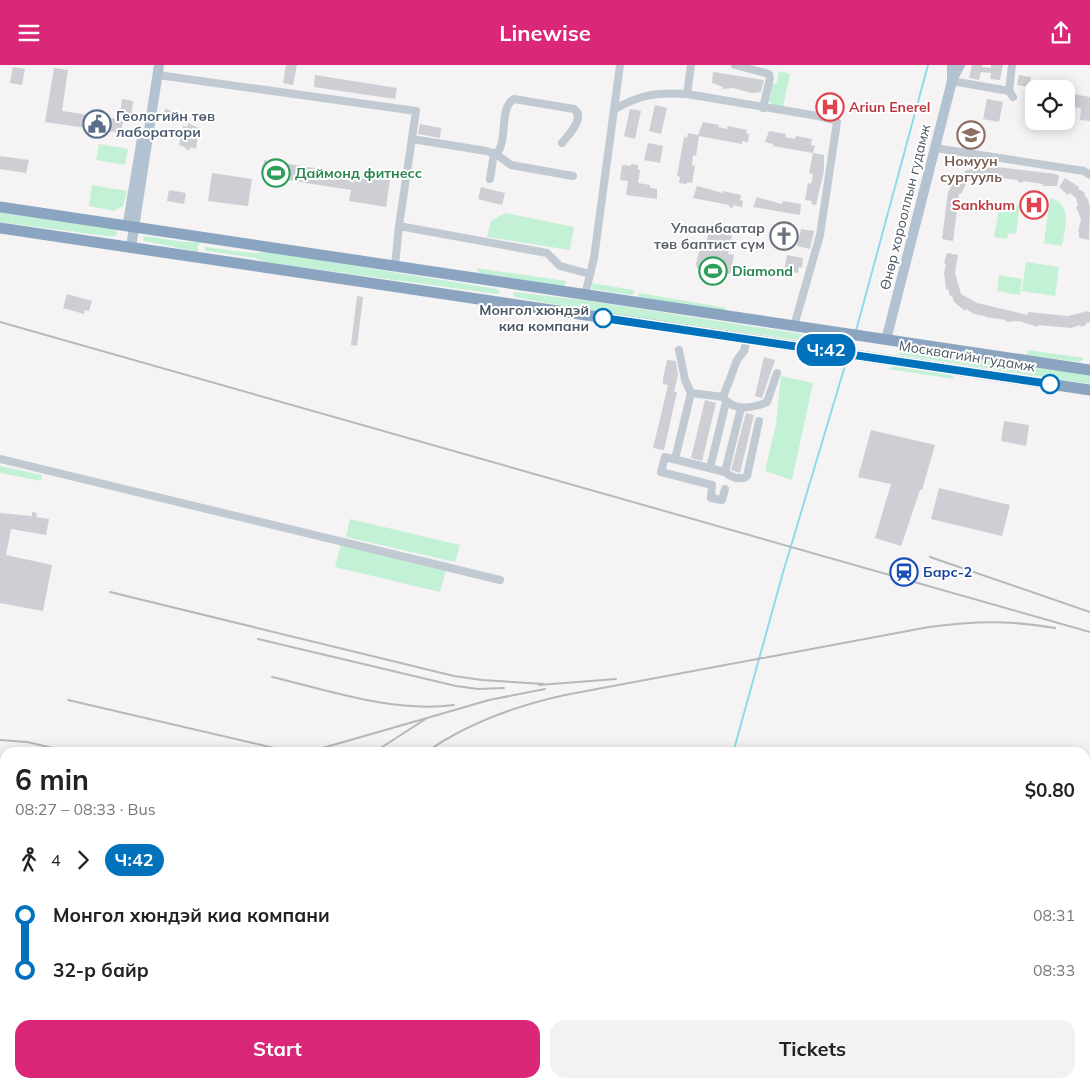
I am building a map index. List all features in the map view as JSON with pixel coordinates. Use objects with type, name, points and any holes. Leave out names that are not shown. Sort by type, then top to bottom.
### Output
[{"type":"highway","name":"Москвагийн гудамж","points":[[0,207],[1090,370]]},
{"type":"highway","name":"Москвагийн гудамж","points":[[0,228],[1090,390]]},
{"type":"highway","points":[[210,259],[206,257],[203,249],[208,241],[213,239]]},
{"type":"highway","points":[[505,303],[507,284]]},
{"type":"main road","points":[[128,246],[154,65]]},
{"type":"main road","name":"Өнөр хорооллын гудамж","points":[[952,65],[952,81]]},
{"type":"main road","name":"Өнөр хорооллын гудамж","points":[[880,340],[935,148],[952,81],[960,65]]},
{"type":"main road","points":[[131,227],[159,70]]},
{"type":"street","points":[[585,295],[594,258],[620,65]]},
{"type":"street","points":[[687,94],[691,65]]},
{"type":"street","points":[[735,65],[769,74],[770,78],[763,107]]},
{"type":"street","points":[[952,81],[1011,94],[1012,65]]},
{"type":"street","points":[[159,70],[416,111],[395,265]]},
{"type":"street","points":[[615,109],[637,98],[657,93],[687,94],[818,116],[834,120],[837,123],[820,235],[794,326]]},
{"type":"street","points":[[490,179],[495,154],[502,146],[506,108],[514,99],[577,111],[578,119],[576,125],[562,143]]},
{"type":"street","points":[[412,139],[495,154],[511,165],[573,176]]},
{"type":"street","points":[[935,148],[1084,171],[1090,175]]},
{"type":"street","points":[[399,226],[547,253],[560,266],[590,274]]},
{"type":"street","points":[[725,489],[721,501],[711,498],[713,469],[725,399],[733,369],[744,351],[747,339]]},
{"type":"street","points":[[675,459],[691,393],[685,380],[679,350]]},
{"type":"street","points":[[691,393],[725,399],[741,408],[767,402],[777,373]]},
{"type":"street","points":[[725,472],[741,408]]},
{"type":"street","points":[[712,485],[662,473],[665,457],[725,472],[740,479],[747,476],[759,421]]},
{"type":"street","points":[[0,459],[500,580]]},
{"type":"green space","points":[[779,71],[790,74],[783,107],[772,105],[769,101],[772,85],[777,82]]},
{"type":"green space","points":[[99,144],[128,149],[125,165],[96,160]]},
{"type":"green space","points":[[92,185],[127,191],[123,206],[114,211],[89,206]]},
{"type":"green space","points":[[1050,198],[1062,205],[1065,211],[1066,225],[1062,246],[1044,243]]},
{"type":"green space","points":[[1000,203],[1020,206],[1016,233],[1008,234],[1007,239],[994,237]]},
{"type":"green space","points":[[0,213],[115,229],[117,234],[113,237],[0,222]]},
{"type":"green space","points":[[505,213],[574,227],[570,250],[487,237],[491,221]]},
{"type":"green space","points":[[146,236],[183,242],[201,242],[198,246],[198,252],[144,241],[143,238]]},
{"type":"green space","points":[[205,247],[252,253],[268,252],[497,289],[500,292],[497,294],[265,262],[255,258],[207,251]]},
{"type":"green space","points":[[1026,262],[1059,267],[1055,296],[1022,291]]},
{"type":"green space","points":[[476,268],[566,281],[564,287],[480,273]]},
{"type":"green space","points":[[999,275],[1022,279],[1020,295],[997,291]]},
{"type":"green space","points":[[591,283],[634,290],[634,293],[632,295],[592,289]]},
{"type":"green space","points":[[514,292],[582,300],[834,339],[833,345],[577,309],[515,297]]},
{"type":"green space","points":[[640,293],[726,308],[726,312],[640,298],[638,295]]},
{"type":"green space","points":[[900,348],[1090,375],[1090,384],[900,355],[897,351]]},
{"type":"green space","points":[[1028,350],[1084,358],[1080,362],[1027,355]]},
{"type":"green space","points":[[895,366],[951,375],[955,379],[888,369]]},
{"type":"green space","points":[[781,376],[813,383],[792,480],[765,471],[776,424]]},
{"type":"green space","points":[[0,466],[42,475],[41,481],[0,473]]},
{"type":"green space","points":[[350,519],[460,545],[455,562],[346,537]]},
{"type":"green space","points":[[341,544],[446,570],[440,592],[335,567]]},
{"type":"building","points":[[286,65],[297,65],[293,85],[283,83]]},
{"type":"building","points":[[972,65],[982,65],[982,67],[991,68],[991,65],[1003,65],[1000,80],[990,79],[991,73],[981,72],[979,80],[969,78]]},
{"type":"building","points":[[13,67],[25,69],[22,85],[10,83]]},
{"type":"building","name":"Геологийн төв лаборатори","points":[[54,68],[68,70],[62,111],[123,120],[121,133],[45,122]]},
{"type":"building","points":[[713,72],[764,80],[761,92],[751,93],[733,88],[722,89],[723,87],[712,83]]},
{"type":"building","points":[[315,75],[397,88],[395,99],[314,87]]},
{"type":"building","points":[[1019,75],[1031,77],[1030,80],[1025,80],[1025,86],[1017,85]]},
{"type":"building","points":[[1075,94],[1090,97],[1090,121],[1080,120],[1081,108],[1075,107]]},
{"type":"building","points":[[122,99],[133,101],[131,117],[120,115]]},
{"type":"building","points":[[987,99],[1003,102],[999,122],[983,119]]},
{"type":"building","points":[[655,105],[667,108],[661,134],[649,131]]},
{"type":"building","points":[[165,109],[175,111],[174,121],[163,120]]},
{"type":"building","points":[[630,109],[641,111],[635,139],[624,136]]},
{"type":"building","points":[[703,122],[719,125],[718,127],[727,129],[728,126],[747,130],[746,133],[749,134],[748,142],[742,141],[742,144],[699,136],[696,156],[693,155],[692,165],[695,166],[692,183],[679,183],[680,177],[677,176],[684,137],[687,138],[688,133],[698,135]]},
{"type":"building","points":[[188,123],[199,128],[196,149],[190,147],[190,150],[185,149],[185,147],[179,145],[183,126],[187,127]]},
{"type":"building","points":[[420,124],[441,128],[440,138],[418,134]]},
{"type":"building","points":[[769,131],[786,134],[785,137],[795,139],[796,136],[812,139],[811,145],[815,146],[813,153],[773,146],[773,144],[765,142]]},
{"type":"building","points":[[648,143],[663,146],[660,163],[644,160]]},
{"type":"building","points":[[813,153],[824,155],[824,171],[816,205],[811,204],[812,201],[805,200],[808,183],[811,184],[813,174],[809,173]]},
{"type":"building","points":[[0,156],[29,160],[26,173],[0,169]]},
{"type":"building","points":[[264,160],[390,180],[386,207],[349,201],[351,190],[262,176]]},
{"type":"building","points":[[631,164],[638,165],[638,170],[640,170],[638,183],[650,185],[650,188],[657,189],[657,199],[626,195],[628,181],[620,180],[622,165],[631,166]]},
{"type":"building","points":[[990,166],[1056,174],[1059,176],[1057,186],[1043,186],[1043,184],[1023,181],[1023,183],[1018,182],[1018,180],[1002,178],[1001,180],[996,179],[996,177],[987,176],[980,178],[981,180],[975,181],[974,179],[968,181],[964,172]]},
{"type":"building","points":[[212,173],[252,179],[248,206],[208,201]]},
{"type":"building","points":[[959,176],[967,182],[961,194],[959,194],[953,241],[942,239],[948,192]]},
{"type":"building","points":[[1065,178],[1079,187],[1078,189],[1084,192],[1087,197],[1090,207],[1089,240],[1079,238],[1078,232],[1081,219],[1076,207],[1078,206],[1076,198],[1070,193],[1068,195],[1059,187]]},
{"type":"building","points":[[697,186],[723,193],[723,191],[741,195],[742,207],[733,205],[733,208],[729,207],[729,205],[693,198]]},
{"type":"building","points":[[481,187],[505,193],[502,205],[478,199]]},
{"type":"building","points":[[169,190],[186,193],[184,204],[167,201]]},
{"type":"building","points":[[757,197],[782,204],[783,201],[801,204],[800,215],[753,207]]},
{"type":"building","points":[[1031,202],[1041,203],[1040,215],[1030,214]]},
{"type":"building","points":[[710,225],[733,230],[728,254],[734,255],[729,274],[697,268],[696,264],[700,248],[705,249]]},
{"type":"building","points":[[801,229],[814,231],[810,249],[797,246]]},
{"type":"building","points":[[947,253],[958,255],[955,273],[961,294],[977,303],[1028,315],[1028,312],[1068,316],[1088,311],[1090,313],[1090,322],[1081,327],[1080,325],[1071,328],[1038,325],[1038,327],[1019,321],[1006,322],[1006,320],[985,317],[974,314],[966,309],[965,311],[954,302],[948,289],[946,289],[944,273],[946,264],[944,263]]},
{"type":"building","points":[[787,255],[803,258],[802,268],[799,267],[798,273],[784,271]]},
{"type":"building","points":[[67,294],[92,301],[89,311],[85,310],[84,314],[63,308]]},
{"type":"building","points":[[357,296],[363,297],[357,346],[351,345]]},
{"type":"building","points":[[764,357],[775,360],[762,398],[755,396]]},
{"type":"building","points":[[667,360],[676,361],[678,375],[674,392],[677,392],[664,450],[653,448],[668,385],[663,384]]},
{"type":"building","points":[[705,400],[716,403],[702,461],[691,458]]},
{"type":"building","points":[[746,413],[754,415],[740,473],[731,470]]},
{"type":"building","points":[[1004,421],[1029,425],[1026,446],[1001,441]]},
{"type":"building","points":[[871,430],[935,445],[922,490],[920,490],[901,546],[875,538],[891,484],[858,477]]},
{"type":"building","points":[[939,488],[1010,505],[1002,536],[931,519]]},
{"type":"building","points":[[32,512],[37,513],[36,517],[49,519],[46,535],[11,529],[6,555],[52,565],[43,611],[0,603],[0,513],[32,516]]},
{"type":"waterway","points":[[856,331],[928,65]]},
{"type":"waterway","points":[[850,350],[853,340]]},
{"type":"waterway","points":[[735,747],[782,576],[847,359]]},
{"type":"railway","points":[[0,322],[1090,632]]},
{"type":"railway","points":[[930,557],[1090,612]]},
{"type":"railway","points":[[110,592],[454,676],[482,680],[544,684]]},
{"type":"railway","points":[[434,747],[475,724],[492,717],[528,704],[565,695],[929,627],[992,622],[1055,628]]},
{"type":"railway","points":[[258,639],[456,686],[478,689],[504,688]]},
{"type":"railway","points":[[272,677],[339,694],[385,703],[431,707],[454,705]]},
{"type":"railway","points":[[539,685],[616,679]]},
{"type":"railway","points":[[382,747],[427,718],[489,700],[545,689]]},
{"type":"railway","points":[[68,700],[270,747]]},
{"type":"railway","points":[[326,747],[427,718]]},
{"type":"railway","points":[[0,740],[27,742],[48,747]]},
{"type":"bus line","name":"Ч:42","points":[[603,318],[1050,384]]},
{"type":"place","name":"Ariun Enerel","points":[[830,107]]},
{"type":"place","name":"Геологийн төв лаборатори","points":[[97,124]]},
{"type":"place","name":"Номуун сургууль","points":[[971,135]]},
{"type":"place","name":"Даймонд фитнесс","points":[[276,173]]},
{"type":"place","name":"Sankhum","points":[[1034,205]]},
{"type":"place","name":"Улаанбаатар төв баптист сүм","points":[[784,236]]},
{"type":"place","name":"Diamond","points":[[713,271]]},
{"type":"place","name":"Монгол хюндэй киа компани","points":[[603,318]]},
{"type":"place","name":"Барс-2","points":[[904,572]]}]
